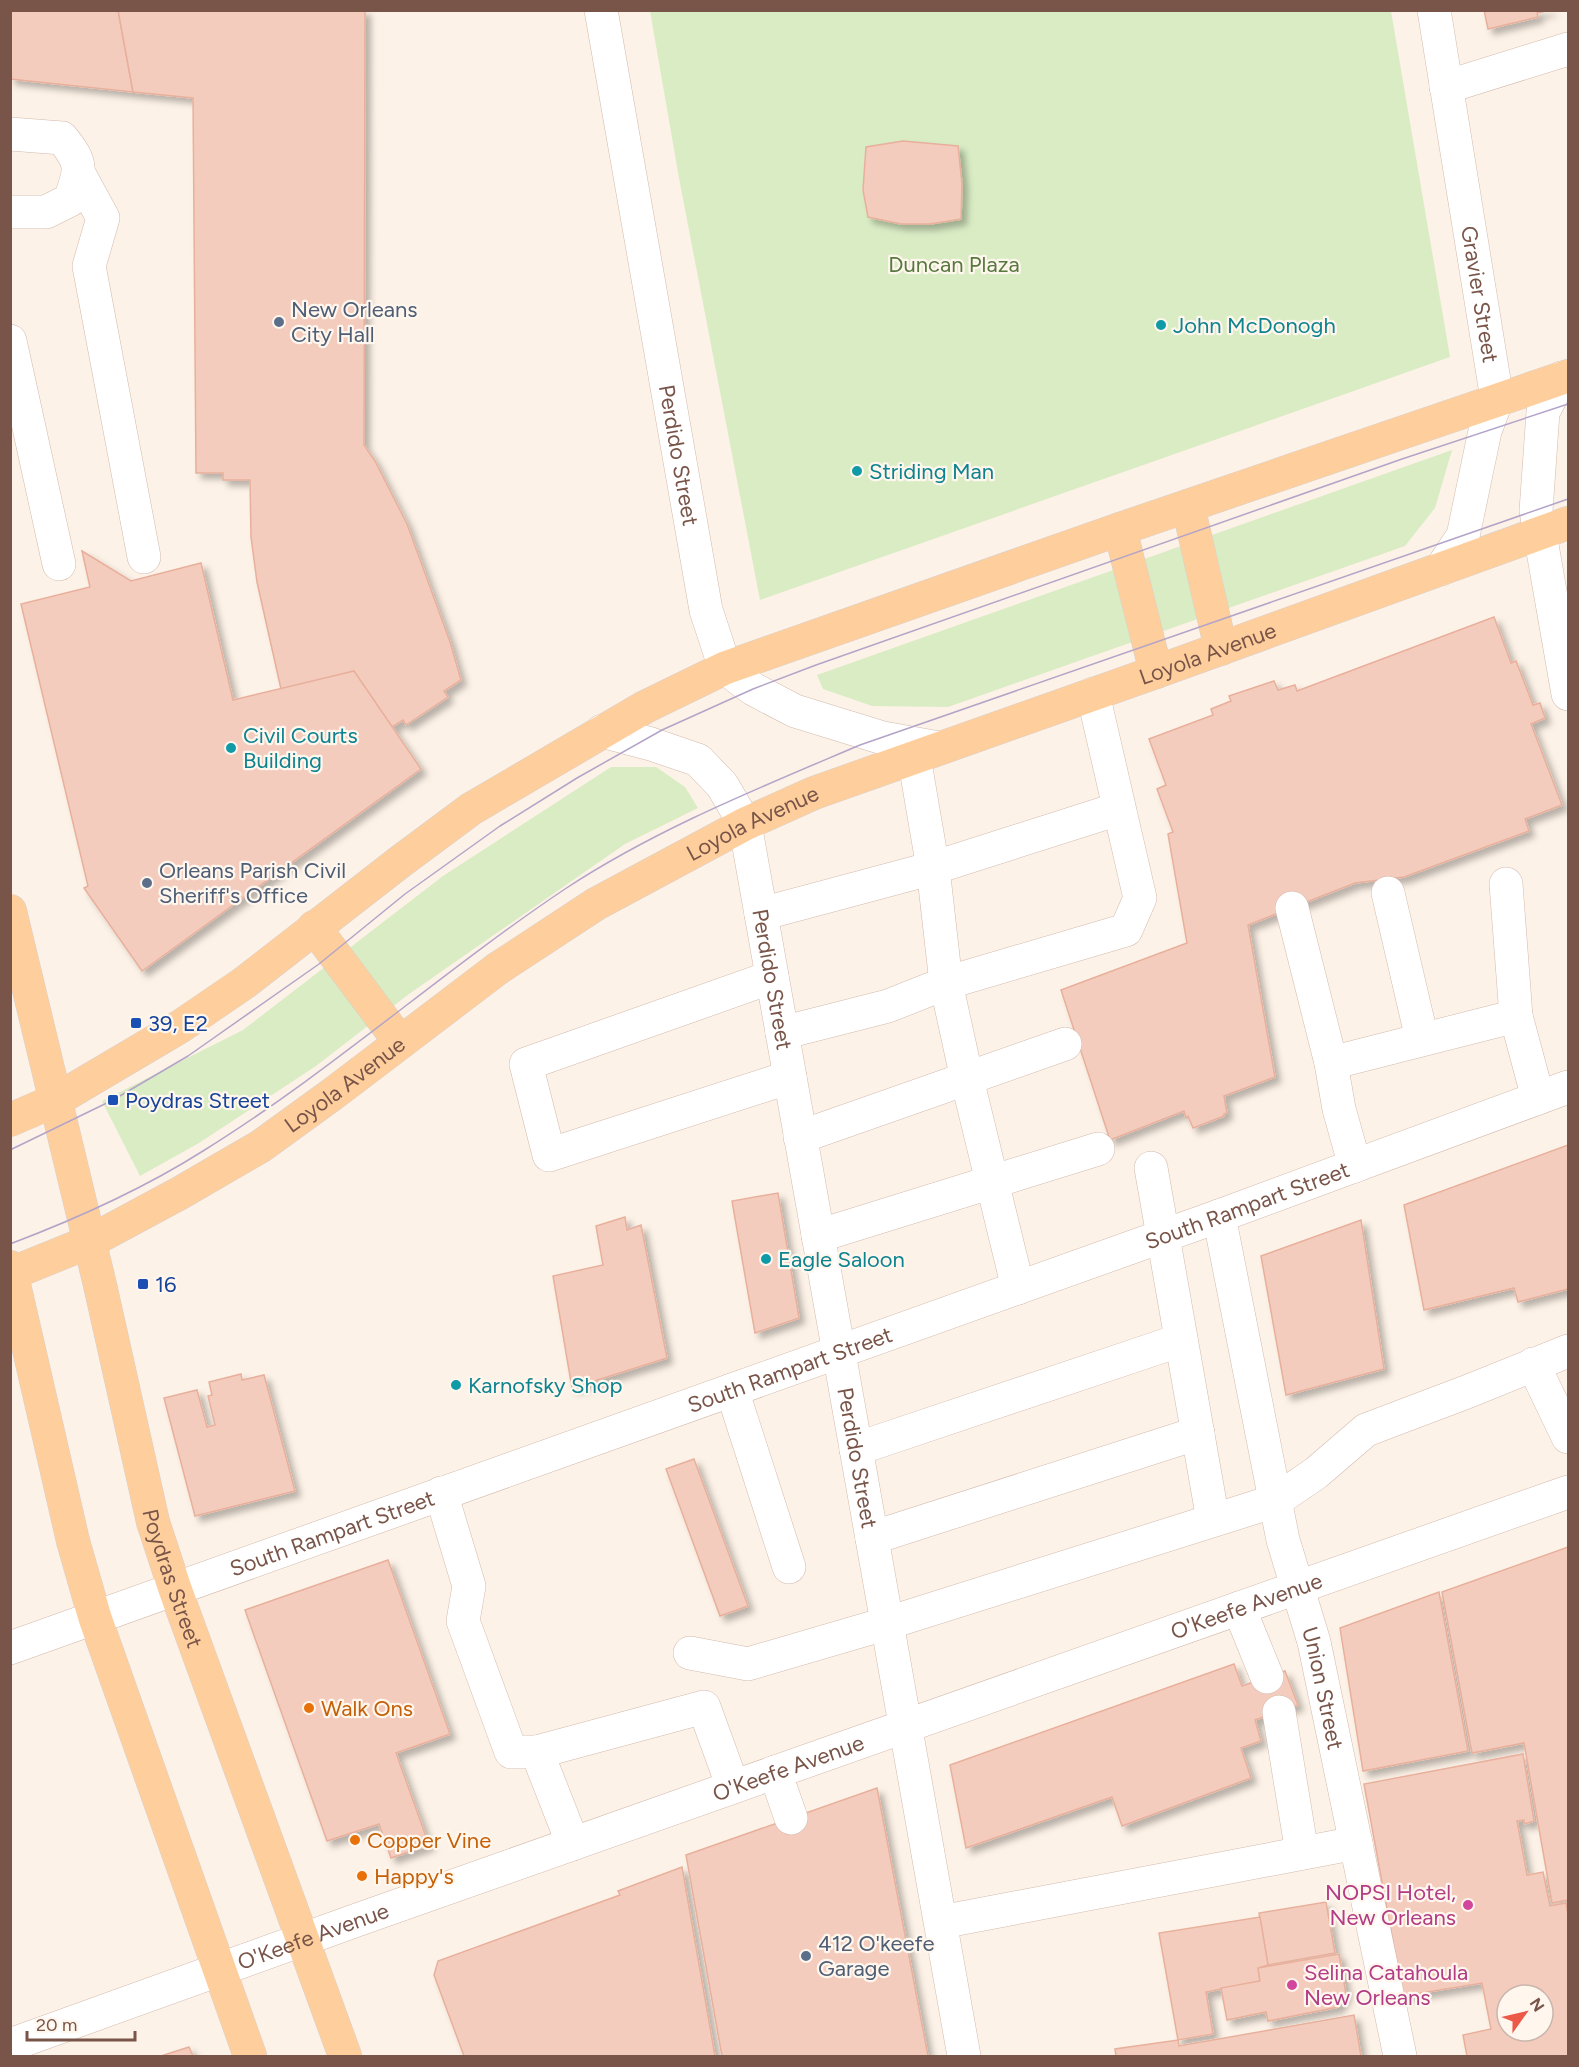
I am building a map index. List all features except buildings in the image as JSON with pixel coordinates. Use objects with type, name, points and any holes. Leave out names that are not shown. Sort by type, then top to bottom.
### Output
[{"type":"main road","points":[[10,1120],[56,1100],[181,1026],[244,983],[314,927],[471,809],[645,707],[725,668],[1120,529],[1565,377]]},
{"type":"main road","points":[[1188,506],[1221,649]]},
{"type":"main road","name":"Loyola Avenue","points":[[11,1272],[89,1242],[261,1146],[497,969],[596,904],[745,824],[814,793],[926,752],[1221,649],[1554,528]]},
{"type":"main road","points":[[1120,529],[1156,672]]},
{"type":"main road","name":"Poydras Street","points":[[10,911],[153,1522],[175,1589],[345,2056]]},
{"type":"main road","points":[[314,927],[400,1042]]},
{"type":"main road","points":[[11,1272],[73,1541],[95,1618],[250,2056]]},
{"type":"street","name":"Perdido Street","points":[[601,10],[706,610],[725,668]]},
{"type":"street","name":"Gravier Street","points":[[1434,10],[1497,399],[1485,431],[1463,536],[1441,569]]},
{"type":"street","points":[[1446,87],[1569,49]]},
{"type":"street","points":[[10,134],[62,138],[76,155],[79,174],[103,218],[89,266],[144,557]]},
{"type":"street","points":[[10,212],[46,212],[70,200],[79,174]]},
{"type":"street","points":[[10,340],[59,564]]},
{"type":"street","points":[[1565,377],[1543,412],[1536,511],[1554,528],[1569,694]]},
{"type":"street","points":[[725,668],[753,689],[795,711],[926,752],[933,868],[946,983],[1018,1288]]},
{"type":"street","points":[[782,1033],[888,1006],[946,983],[1126,930],[1140,898],[1093,694]]},
{"type":"street","name":"Perdido Street","points":[[602,731],[698,760],[722,784],[745,824],[964,2056]]},
{"type":"street","points":[[761,914],[933,868],[1118,809]]},
{"type":"street","points":[[1506,884],[1516,1016],[1538,1098]]},
{"type":"street","points":[[1388,893],[1422,1039]]},
{"type":"street","points":[[1292,908],[1331,1063],[1339,1109],[1355,1166]]},
{"type":"street","points":[[772,977],[526,1064],[549,1155],[790,1077]]},
{"type":"street","points":[[1331,1063],[1516,1016]]},
{"type":"street","points":[[800,1137],[1065,1044]]},
{"type":"street","name":"South Rampart Street","points":[[10,1648],[1219,1216],[1569,1087]]},
{"type":"street","points":[[818,1236],[1098,1149]]},
{"type":"street","points":[[1151,1167],[1213,1520]]},
{"type":"street","name":"Union Street","points":[[1219,1216],[1283,1539],[1314,1642],[1400,2056]]},
{"type":"street","points":[[856,1449],[1181,1340]]},
{"type":"street","points":[[690,1653],[747,1664],[888,1623],[1275,1501],[1316,1473],[1366,1430],[1569,1351]]},
{"type":"street","points":[[1533,1364],[1569,1437]]},
{"type":"street","points":[[732,1390],[789,1567]]},
{"type":"street","points":[[872,1538],[1198,1433]]},
{"type":"street","name":"O'Keefe Avenue","points":[[10,2045],[906,1725],[1569,1492]]},
{"type":"street","points":[[441,1494],[469,1586],[463,1621],[511,1752],[537,1752],[704,1707],[733,1787]]},
{"type":"street","points":[[1239,1608],[1267,1677]]},
{"type":"street","points":[[1279,1712],[1302,1853]]},
{"type":"street","points":[[537,1752],[573,1844]]},
{"type":"street","points":[[783,1769],[800,1815]]},
{"type":"street","points":[[941,1922],[1356,1843]]},
{"type":"green space","name":"Duncan Plaza","points":[[650,11],[1391,11],[1450,357],[760,600],[679,178]]},
{"type":"green space","points":[[1452,450],[1435,508],[1405,546],[948,707],[872,706],[823,689],[817,675]]},
{"type":"green space","points":[[611,767],[656,767],[685,787],[698,808],[625,844],[409,994],[316,1066],[199,1143],[140,1176],[102,1101],[243,1030],[443,876]]},
{"type":"tram line","points":[[10,1150],[113,1100],[188,1056],[319,964],[405,894],[500,826],[577,778],[662,730],[753,689],[816,665],[1402,459],[1568,404]]},
{"type":"tram line","points":[[10,1244],[109,1202],[203,1151],[295,1089],[474,954],[565,889],[635,847],[672,828],[860,745],[1568,499]]},
{"type":"place","name":"New Orleans City Hall","points":[[279,322]]},
{"type":"place","name":"John McDonogh","points":[[1161,325]]},
{"type":"place","name":"Striding Man","points":[[857,471]]},
{"type":"place","name":"Civil Courts Building","points":[[231,748]]},
{"type":"place","name":"Orleans Parish Civil Sheriff's Office","points":[[147,883]]},
{"type":"place","name":"39, E2","points":[[136,1023]]},
{"type":"place","name":"Poydras Street","points":[[113,1100]]},
{"type":"place","name":"Eagle Saloon","points":[[766,1259]]},
{"type":"place","name":"16","points":[[143,1284]]},
{"type":"place","name":"Karnofsky Shop","points":[[456,1385]]},
{"type":"place","name":"Walk Ons","points":[[309,1708]]},
{"type":"place","name":"Copper Vine","points":[[355,1840]]},
{"type":"place","name":"Happy's","points":[[362,1876]]},
{"type":"place","name":"NOPSI Hotel, New Orleans","points":[[1468,1905]]},
{"type":"place","name":"412 O'keefe Garage","points":[[806,1956]]},
{"type":"place","name":"Selina Catahoula New Orleans","points":[[1292,1985]]}]
